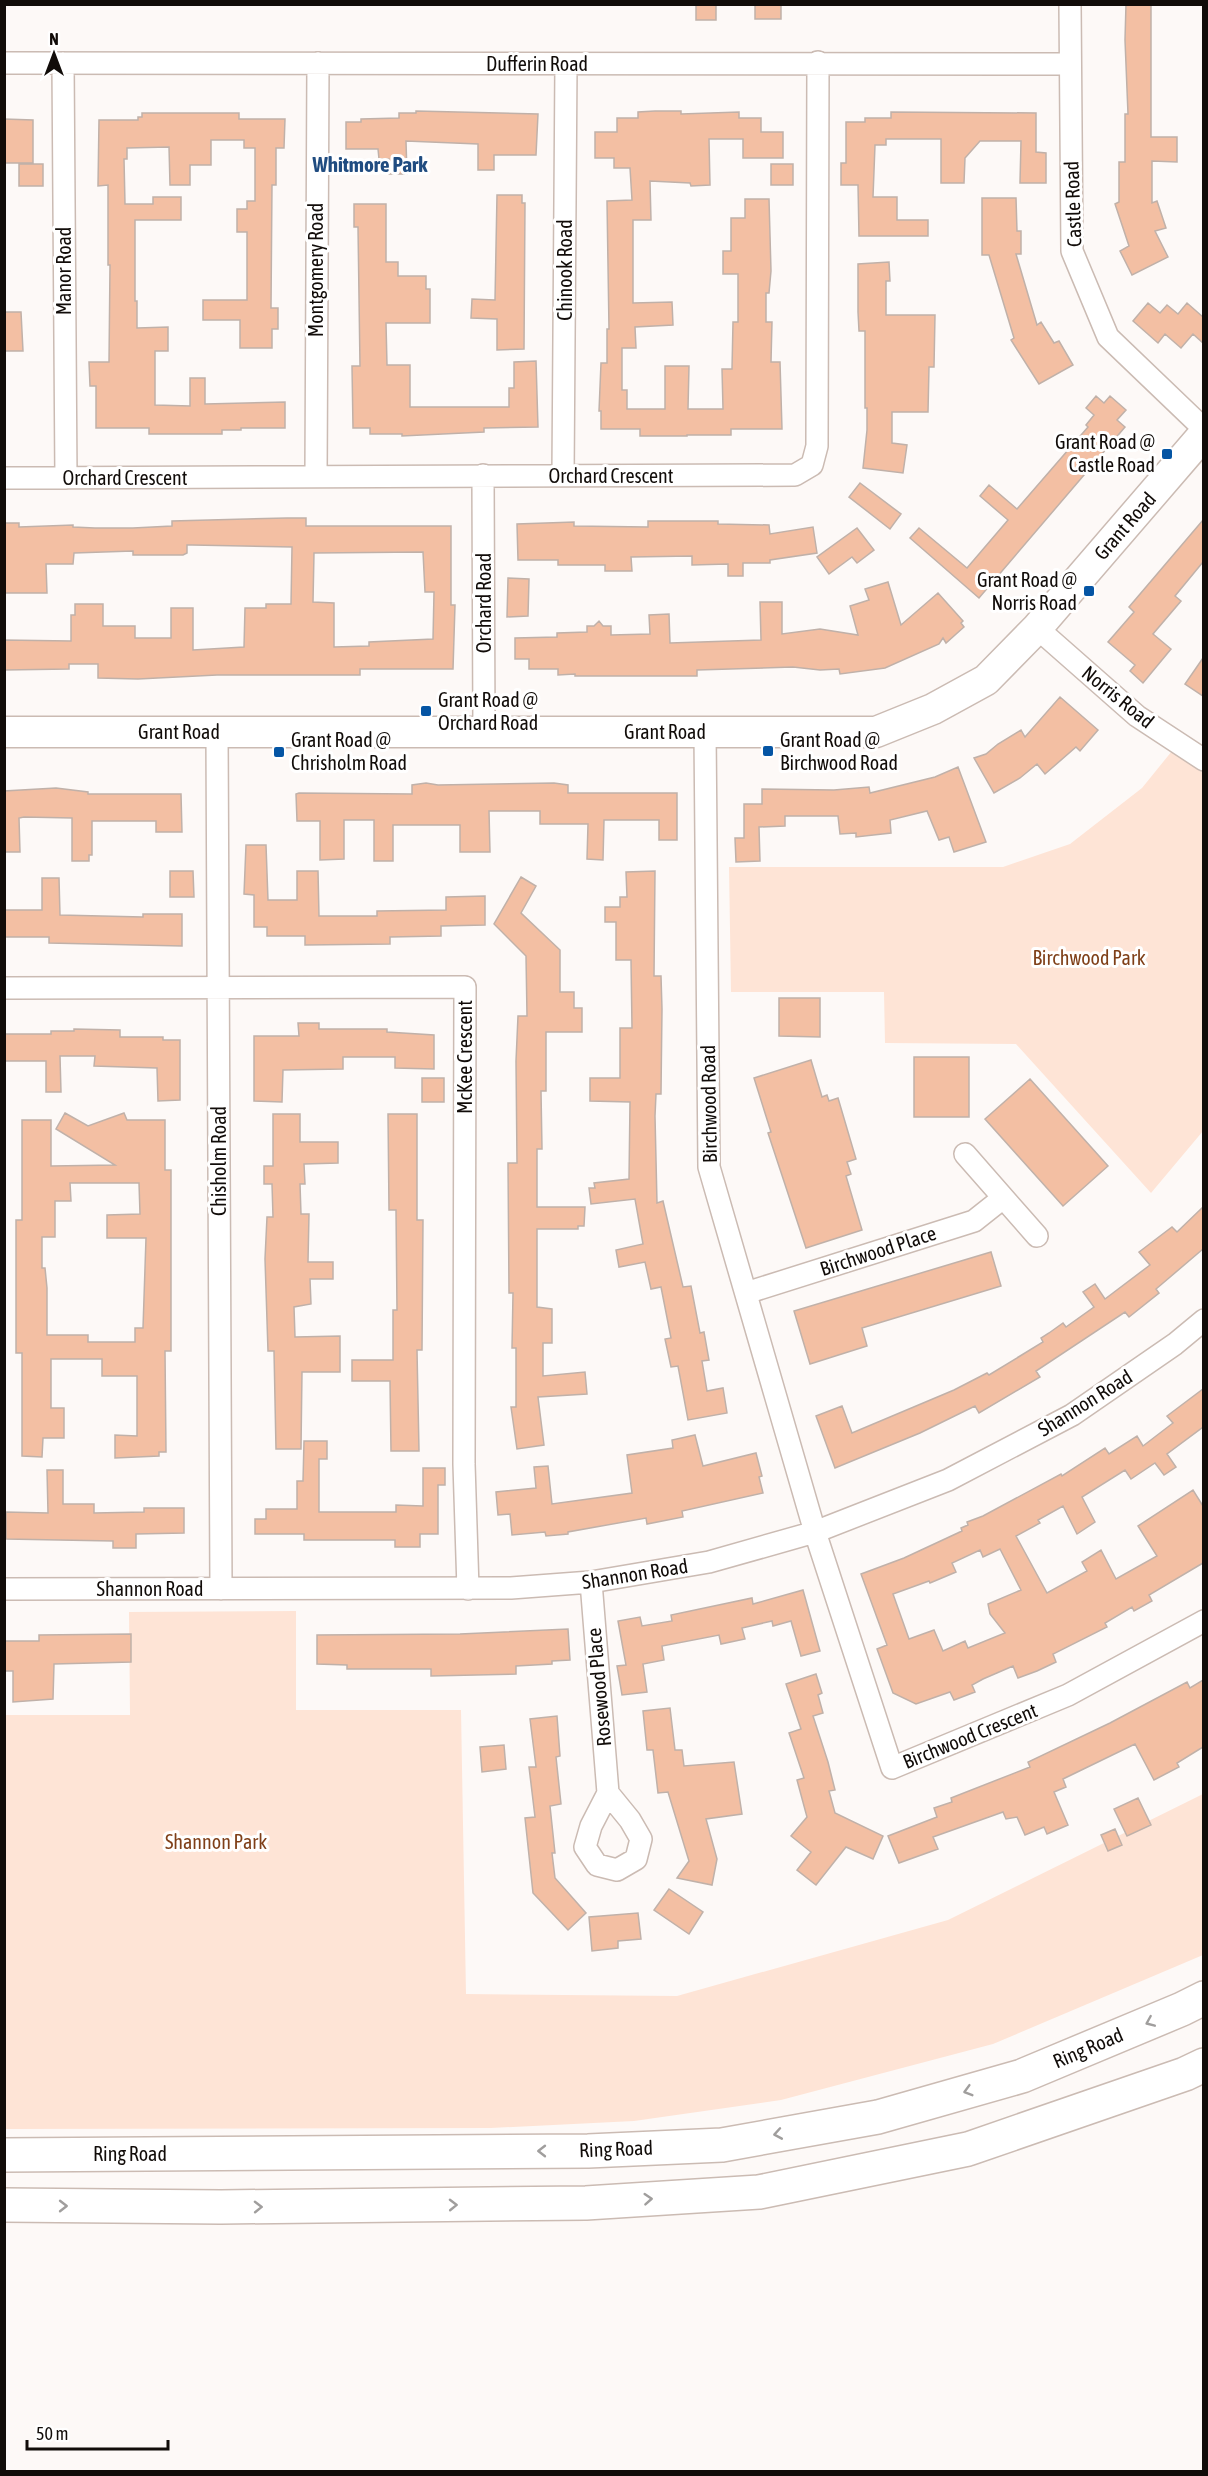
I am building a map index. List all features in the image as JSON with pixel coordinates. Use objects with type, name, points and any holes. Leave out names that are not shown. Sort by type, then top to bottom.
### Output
[{"type":"highway","name":"Ring Road","points":[[4,2155],[588,2151],[722,2145],[878,2117],[1022,2076],[1203,1998]]},
{"type":"highway","points":[[4,2205],[233,2207],[586,2203],[759,2192],[968,2149],[1185,2074],[1203,2065]]},
{"type":"street","name":"Castle Road","points":[[1070,4],[1072,251],[1108,337],[1203,429]]},
{"type":"street","name":"Orchard Crescent","points":[[4,478],[795,475],[812,465],[817,446],[818,62]]},
{"type":"street","name":"Dufferin Road","points":[[4,63],[1070,64]]},
{"type":"street","name":"Manor Road","points":[[63,63],[66,478]]},
{"type":"street","name":"Montgomery Road","points":[[316,476],[318,63]]},
{"type":"street","name":"Chinook Road","points":[[563,476],[566,64]]},
{"type":"street","name":"Grant Road","points":[[4,732],[876,732],[933,709],[986,680],[1037,628],[1203,434]]},
{"type":"street","name":"Orchard Road","points":[[483,475],[484,732]]},
{"type":"street","name":"Norris Road","points":[[1037,628],[1137,716],[1203,760]]},
{"type":"street","name":"Birchwood Road","points":[[705,732],[709,1167],[815,1532]]},
{"type":"street","name":"Chisholm Road","points":[[217,733],[221,1589]]},
{"type":"street","name":"McKee Crescent","points":[[4,988],[465,987],[464,1464],[468,1588]]},
{"type":"street","points":[[965,1154],[1036,1236]]},
{"type":"street","name":"Birchwood Place","points":[[746,1293],[974,1221],[1004,1198]]},
{"type":"street","name":"Shannon Road","points":[[4,1589],[468,1588],[591,1582],[709,1562],[815,1532],[948,1480],[1072,1415],[1175,1344],[1203,1320]]},
{"type":"street","name":"Birchwood Crescent","points":[[815,1532],[892,1768],[1068,1695],[1203,1621]]},
{"type":"street","name":"Rosewood Place","points":[[591,1582],[608,1793]]},
{"type":"green space","name":"Birchwood Park","points":[[1172,751],[1203,773],[1203,1131],[1151,1193],[1016,1044],[885,1043],[884,992],[731,992],[729,867],[1003,867],[1070,844],[1142,788]]},
{"type":"green space","name":"Shannon Park","points":[[296,1611],[296,1710],[461,1710],[466,1994],[677,1996],[948,1920],[1203,1794],[1203,1955],[993,2044],[781,2100],[634,2121],[491,2128],[5,2129],[4,1715],[130,1715],[129,1612]]},
{"type":"building","points":[[696,4],[716,4],[716,20],[696,20]]},
{"type":"building","points":[[755,4],[781,4],[781,19],[755,19]]},
{"type":"building","points":[[1126,4],[1151,4],[1151,137],[1177,137],[1177,162],[1152,161],[1152,203],[1157,201],[1166,228],[1155,231],[1168,257],[1132,275],[1120,251],[1129,246],[1115,204],[1119,202],[1119,162],[1125,162],[1125,114],[1128,114]]},
{"type":"building","points":[[416,111],[538,114],[536,155],[494,155],[494,170],[478,170],[478,144],[406,141],[407,174],[389,174],[389,159],[379,159],[378,149],[346,149],[346,122],[361,122],[361,119],[399,118],[399,113],[416,113]]},
{"type":"building","points":[[681,111],[681,114],[739,112],[739,118],[761,118],[761,132],[783,132],[783,158],[743,158],[743,139],[709,139],[710,185],[691,186],[690,183],[650,181],[651,220],[633,220],[633,303],[672,302],[673,325],[635,327],[636,348],[622,348],[622,390],[627,390],[627,409],[665,409],[665,366],[689,366],[688,409],[723,409],[722,369],[732,369],[733,322],[738,322],[738,274],[723,274],[723,251],[731,251],[731,218],[745,218],[745,199],[769,199],[771,271],[769,293],[766,293],[766,322],[772,322],[771,362],[780,362],[782,429],[731,429],[731,435],[640,436],[640,429],[601,429],[601,411],[599,411],[601,363],[607,363],[607,329],[609,329],[607,201],[632,200],[630,168],[614,168],[614,158],[595,158],[595,132],[617,132],[617,118],[638,118],[638,112]]},
{"type":"building","points":[[891,112],[1036,113],[1036,152],[1046,153],[1046,183],[1020,183],[1021,141],[980,141],[965,158],[964,183],[941,183],[941,139],[886,139],[886,145],[875,145],[873,197],[897,197],[897,220],[928,220],[928,236],[859,236],[858,185],[841,185],[841,163],[846,163],[846,122],[865,122],[865,118],[891,118]]},
{"type":"building","points":[[142,113],[239,113],[239,119],[285,119],[284,148],[276,148],[276,185],[272,185],[271,308],[278,308],[278,329],[272,329],[272,348],[240,348],[240,320],[203,320],[203,300],[247,300],[247,232],[237,232],[237,209],[247,209],[247,201],[255,201],[255,148],[244,148],[244,140],[211,140],[211,165],[190,165],[190,185],[170,185],[169,147],[127,148],[127,159],[124,159],[125,204],[153,204],[153,197],[181,197],[181,220],[135,220],[137,328],[168,327],[168,351],[155,351],[155,405],[190,406],[190,378],[205,378],[205,404],[285,402],[285,428],[241,428],[241,430],[222,430],[222,434],[149,434],[149,428],[96,428],[96,386],[90,386],[89,362],[109,362],[110,265],[108,265],[108,185],[98,186],[99,120],[138,120],[138,117],[142,117]]},
{"type":"building","points":[[4,119],[33,120],[33,163],[4,163]]},
{"type":"building","points":[[19,164],[43,164],[43,186],[19,186]]},
{"type":"building","points":[[771,164],[793,164],[793,185],[771,185]]},
{"type":"building","points":[[497,195],[522,195],[522,203],[525,203],[524,349],[497,350],[497,319],[471,318],[472,299],[495,300]]},
{"type":"building","points":[[982,198],[1016,198],[1017,231],[1021,231],[1021,254],[1016,254],[1037,325],[1041,322],[1054,343],[1059,341],[1073,365],[1039,384],[1011,340],[1014,338],[989,255],[982,255]]},
{"type":"building","points":[[354,204],[386,204],[386,262],[398,262],[398,276],[426,276],[426,289],[430,289],[430,323],[386,323],[387,365],[410,365],[410,407],[509,407],[509,388],[514,388],[514,362],[536,361],[538,427],[484,428],[484,432],[402,436],[402,434],[370,434],[370,428],[353,428],[352,366],[360,366],[358,227],[354,227]]},
{"type":"building","points":[[889,262],[890,281],[886,281],[886,315],[935,315],[934,367],[929,367],[928,412],[892,412],[892,443],[907,445],[903,473],[863,468],[867,408],[865,408],[865,331],[859,331],[858,264]]},
{"type":"building","points":[[1148,303],[1160,313],[1167,305],[1178,314],[1187,303],[1203,317],[1203,343],[1193,334],[1181,348],[1165,334],[1158,343],[1133,321]]},
{"type":"building","points":[[4,312],[21,312],[23,351],[4,351]]},
{"type":"building","points":[[1096,396],[1104,403],[1110,396],[1126,410],[1117,420],[1125,427],[979,598],[910,538],[919,528],[967,568],[1008,520],[980,496],[989,485],[1017,509],[1088,427],[1086,425],[1094,415],[1086,408]]},
{"type":"building","points":[[860,483],[901,514],[890,529],[849,497]]},
{"type":"building","points":[[306,518],[306,526],[451,526],[451,605],[455,605],[453,669],[360,669],[360,675],[217,675],[138,679],[98,678],[98,664],[69,664],[69,669],[4,670],[4,640],[71,641],[71,615],[75,615],[75,604],[103,604],[103,626],[135,626],[135,638],[171,638],[171,608],[193,608],[193,650],[244,647],[245,608],[266,608],[266,604],[291,604],[292,547],[187,545],[187,553],[183,555],[133,555],[133,551],[74,553],[73,564],[46,564],[47,593],[4,593],[4,523],[19,523],[19,527],[73,525],[73,527],[133,528],[172,526],[172,521]],"holes":[[[423,552],[425,592],[434,592],[433,639],[369,642],[369,646],[334,647],[334,603],[313,602],[314,553]]]},
{"type":"building","points":[[1203,520],[1203,562],[1175,596],[1181,601],[1153,634],[1171,649],[1143,683],[1130,671],[1135,665],[1108,642],[1134,612],[1129,607]]},
{"type":"building","points":[[648,521],[718,521],[718,524],[769,525],[770,534],[813,527],[817,553],[770,560],[770,563],[743,563],[743,576],[728,576],[728,564],[692,565],[692,556],[631,557],[632,571],[605,571],[605,565],[558,565],[558,560],[518,560],[517,524],[574,522],[574,526],[648,527]]},
{"type":"building","points":[[857,528],[874,550],[857,563],[852,557],[829,574],[817,557]]},
{"type":"building","points":[[508,578],[529,579],[528,616],[507,617]]},
{"type":"building","points":[[888,582],[901,625],[938,593],[963,621],[961,623],[964,627],[946,643],[943,638],[939,644],[885,668],[840,674],[839,669],[820,670],[793,667],[697,670],[697,676],[575,676],[575,674],[558,675],[558,669],[529,669],[529,659],[515,659],[515,638],[557,637],[557,633],[587,632],[587,626],[594,626],[599,621],[603,626],[611,626],[611,635],[650,634],[649,615],[669,614],[670,643],[761,640],[760,602],[782,602],[782,634],[820,629],[858,635],[850,606],[869,600],[865,589]]},
{"type":"building","points":[[1203,658],[1203,696],[1185,684]]},
{"type":"building","points":[[1060,697],[1098,730],[1080,751],[1076,747],[1045,774],[1037,764],[1020,778],[994,793],[974,758],[986,754],[1021,730],[1025,737]]},
{"type":"building","points":[[958,767],[986,842],[954,852],[949,837],[939,840],[927,811],[890,820],[891,833],[856,837],[856,833],[840,834],[838,816],[785,816],[785,826],[759,827],[760,861],[736,862],[735,838],[744,838],[744,804],[762,804],[762,789],[834,790],[869,787],[870,793],[935,777]]},
{"type":"building","points":[[426,783],[438,785],[554,783],[568,785],[568,793],[677,793],[677,840],[659,840],[659,820],[604,820],[603,860],[587,859],[588,824],[540,824],[540,811],[489,811],[490,852],[460,852],[460,825],[393,825],[393,861],[374,861],[374,820],[344,820],[344,859],[320,860],[320,821],[297,821],[296,794],[299,793],[412,794],[412,785]]},
{"type":"building","points":[[56,788],[88,792],[88,794],[181,794],[182,832],[156,832],[156,821],[92,821],[92,855],[89,855],[89,861],[72,861],[72,818],[24,817],[19,818],[20,852],[4,852],[4,791]]},
{"type":"building","points":[[246,845],[266,845],[268,900],[297,900],[297,871],[318,871],[319,916],[377,916],[377,911],[446,910],[446,897],[485,896],[485,925],[441,926],[441,936],[390,937],[390,944],[305,945],[305,936],[267,936],[267,927],[254,927],[254,895],[244,894]]},
{"type":"building","points":[[170,871],[193,871],[194,897],[170,897]]},
{"type":"building","points":[[655,871],[654,976],[661,976],[662,1009],[661,1094],[656,1094],[655,1116],[657,1203],[663,1201],[683,1287],[691,1286],[700,1333],[704,1332],[709,1360],[702,1361],[707,1391],[723,1388],[727,1413],[688,1420],[678,1366],[671,1367],[665,1339],[671,1338],[661,1287],[651,1289],[645,1262],[619,1267],[616,1250],[643,1244],[635,1199],[591,1204],[589,1188],[595,1188],[594,1183],[629,1179],[630,1102],[590,1101],[590,1078],[620,1078],[620,1028],[632,1028],[631,960],[616,960],[616,922],[605,922],[605,907],[620,907],[620,897],[627,897],[626,872]]},
{"type":"building","points":[[521,877],[536,886],[521,913],[560,950],[560,992],[574,992],[574,1008],[582,1008],[582,1032],[546,1032],[546,1091],[541,1091],[542,1149],[537,1149],[537,1207],[585,1207],[584,1226],[578,1226],[578,1229],[537,1229],[537,1307],[552,1309],[552,1343],[543,1343],[543,1376],[585,1372],[587,1394],[538,1397],[544,1445],[517,1449],[511,1407],[516,1407],[516,1348],[512,1348],[513,1293],[509,1293],[508,1163],[517,1163],[516,1061],[518,1016],[527,1016],[526,956],[494,924]]},
{"type":"building","points":[[42,878],[59,878],[60,915],[143,917],[143,914],[182,914],[182,946],[49,943],[49,937],[4,937],[4,910],[42,910]]},
{"type":"building","points":[[779,998],[820,998],[820,1037],[779,1036]]},
{"type":"building","points":[[298,1023],[319,1023],[319,1029],[387,1029],[387,1032],[434,1035],[434,1069],[395,1068],[395,1057],[343,1057],[343,1069],[283,1070],[282,1102],[254,1101],[254,1036],[299,1036]]},
{"type":"building","points":[[74,1029],[120,1030],[120,1037],[163,1037],[163,1040],[180,1040],[180,1100],[158,1101],[157,1068],[94,1066],[95,1056],[60,1056],[61,1092],[46,1092],[46,1061],[4,1061],[4,1034],[51,1034],[51,1031],[74,1031]]},
{"type":"building","points":[[914,1057],[969,1057],[969,1117],[914,1117]]},
{"type":"building","points":[[811,1060],[822,1097],[827,1095],[829,1101],[838,1098],[856,1159],[847,1162],[851,1174],[846,1176],[862,1230],[806,1248],[768,1133],[771,1132],[754,1078]]},
{"type":"building","points":[[422,1078],[444,1078],[444,1102],[422,1102]]},
{"type":"building","points":[[1030,1079],[1108,1166],[1063,1206],[985,1119]]},
{"type":"building","points":[[65,1113],[88,1126],[124,1113],[127,1120],[165,1120],[165,1170],[171,1170],[171,1351],[165,1351],[166,1452],[159,1452],[159,1456],[115,1458],[115,1435],[137,1436],[137,1376],[102,1376],[102,1359],[51,1359],[51,1408],[64,1408],[64,1438],[43,1438],[42,1457],[22,1456],[22,1353],[16,1353],[16,1220],[22,1220],[22,1120],[51,1120],[51,1166],[115,1165],[56,1129]],"holes":[[[70,1183],[139,1183],[140,1214],[107,1215],[107,1238],[146,1238],[143,1328],[135,1328],[135,1342],[88,1342],[88,1335],[47,1335],[47,1288],[45,1268],[42,1268],[42,1237],[55,1237],[55,1201],[71,1201]]]},
{"type":"building","points":[[273,1114],[300,1114],[300,1142],[338,1142],[338,1163],[304,1164],[305,1184],[300,1184],[301,1214],[309,1214],[308,1262],[333,1262],[333,1279],[310,1279],[311,1304],[294,1307],[295,1337],[340,1336],[340,1372],[302,1372],[301,1449],[276,1449],[274,1351],[268,1351],[265,1259],[267,1217],[273,1217],[272,1184],[264,1184],[264,1166],[273,1166]]},
{"type":"building","points":[[388,1114],[417,1114],[417,1220],[423,1220],[422,1350],[417,1350],[419,1451],[391,1451],[390,1381],[352,1381],[352,1360],[393,1360],[393,1310],[397,1310],[396,1210],[389,1210]]},
{"type":"building","points":[[1203,1207],[1203,1249],[1156,1289],[1159,1293],[1129,1317],[1125,1312],[1036,1371],[1040,1377],[979,1413],[975,1406],[920,1433],[835,1468],[816,1416],[842,1406],[852,1433],[954,1390],[987,1373],[989,1375],[1043,1342],[1041,1338],[1063,1323],[1066,1327],[1094,1307],[1083,1292],[1095,1284],[1105,1299],[1150,1265],[1139,1252],[1172,1227],[1177,1232]]},
{"type":"building","points":[[991,1252],[1001,1286],[862,1328],[867,1346],[810,1364],[794,1311]]},
{"type":"building","points":[[1203,1389],[1203,1427],[1167,1454],[1176,1467],[1164,1475],[1155,1463],[1131,1479],[1125,1470],[1082,1497],[1095,1522],[1077,1534],[1063,1506],[1038,1520],[1040,1523],[1016,1536],[1047,1593],[1087,1571],[1082,1562],[1101,1550],[1116,1579],[1157,1556],[1138,1526],[1193,1490],[1203,1506],[1203,1563],[1149,1595],[1152,1601],[1134,1611],[1132,1607],[1105,1623],[1107,1627],[1053,1654],[1056,1662],[1037,1671],[1018,1678],[1013,1666],[972,1685],[975,1692],[954,1700],[950,1692],[916,1704],[893,1693],[877,1649],[887,1645],[861,1574],[904,1558],[962,1531],[961,1528],[968,1525],[967,1522],[983,1516],[1061,1474],[1062,1476],[1105,1448],[1109,1454],[1137,1436],[1143,1446],[1173,1423],[1167,1416]],"holes":[[[1000,1549],[1021,1590],[988,1604],[990,1614],[1005,1633],[968,1648],[965,1641],[943,1651],[934,1630],[909,1639],[893,1594],[929,1581],[930,1583],[956,1572],[952,1563],[980,1550],[983,1557]]]},
{"type":"building","points":[[695,1435],[703,1466],[756,1453],[762,1476],[759,1477],[763,1493],[682,1511],[683,1517],[647,1524],[646,1518],[568,1532],[568,1534],[546,1536],[545,1532],[512,1535],[510,1514],[498,1515],[496,1492],[536,1488],[534,1467],[548,1466],[552,1504],[632,1493],[627,1455],[673,1448],[672,1440]]},
{"type":"building","points":[[304,1441],[327,1441],[327,1459],[319,1459],[319,1512],[396,1512],[396,1505],[423,1506],[423,1468],[445,1468],[445,1485],[438,1485],[438,1534],[420,1534],[420,1547],[395,1547],[395,1540],[304,1540],[304,1534],[255,1534],[255,1519],[266,1519],[266,1509],[297,1509],[297,1481],[303,1481]]},
{"type":"building","points":[[47,1470],[63,1470],[63,1504],[94,1504],[94,1513],[144,1512],[144,1508],[184,1508],[184,1533],[136,1534],[136,1548],[113,1548],[113,1541],[6,1539],[6,1512],[48,1513]]},
{"type":"building","points":[[803,1590],[820,1651],[801,1656],[791,1621],[773,1626],[772,1621],[742,1628],[745,1639],[721,1644],[719,1635],[662,1646],[664,1660],[643,1664],[647,1692],[622,1695],[617,1666],[626,1665],[618,1621],[640,1617],[642,1626],[672,1621],[671,1615],[752,1598],[753,1604]]},
{"type":"building","points":[[568,1629],[570,1660],[552,1661],[552,1664],[516,1666],[516,1674],[431,1676],[431,1669],[347,1669],[347,1665],[317,1664],[317,1635],[460,1634]]},
{"type":"building","points":[[131,1634],[131,1662],[54,1664],[53,1699],[13,1702],[13,1671],[4,1671],[4,1641],[39,1641],[39,1635]]},
{"type":"building","points":[[816,1674],[822,1693],[818,1695],[823,1713],[813,1716],[835,1790],[829,1791],[835,1813],[883,1836],[873,1859],[846,1847],[816,1885],[797,1870],[811,1852],[791,1836],[807,1817],[797,1780],[804,1778],[789,1733],[801,1729],[786,1684]]},
{"type":"building","points":[[1203,1680],[1203,1747],[1177,1763],[1179,1767],[1154,1780],[1135,1744],[1063,1779],[1066,1787],[1054,1792],[1068,1825],[1047,1834],[1044,1827],[1025,1835],[1017,1817],[1006,1819],[1003,1812],[933,1837],[938,1849],[899,1863],[888,1836],[937,1817],[934,1808],[952,1802],[951,1798],[1030,1767],[1028,1762],[1110,1723],[1187,1682],[1190,1688]]},
{"type":"building","points":[[670,1708],[675,1750],[682,1750],[684,1766],[734,1762],[742,1814],[706,1819],[717,1859],[712,1885],[677,1878],[689,1861],[668,1792],[658,1793],[653,1750],[647,1750],[643,1711]]},
{"type":"building","points":[[557,1716],[560,1756],[556,1757],[561,1804],[550,1806],[555,1878],[586,1913],[568,1930],[533,1893],[525,1818],[535,1817],[529,1767],[536,1767],[530,1719]]},
{"type":"building","points":[[504,1745],[506,1769],[482,1772],[480,1747]]},
{"type":"building","points":[[1138,1798],[1151,1825],[1127,1836],[1114,1809]]},
{"type":"building","points":[[1115,1829],[1122,1845],[1108,1851],[1101,1835]]},
{"type":"building","points":[[669,1889],[703,1912],[689,1934],[654,1910]]},
{"type":"building","points":[[638,1913],[641,1939],[618,1941],[618,1948],[592,1951],[589,1917]]},
{"type":"place","name":"Grant Road @ Castle Road","points":[[1167,454]]},
{"type":"place","name":"Grant Road @ Norris Road","points":[[1089,591]]},
{"type":"place","name":"Grant Road @ Orchard Road","points":[[426,711]]},
{"type":"place","name":"Grant Road @ Birchwood Road","points":[[768,751]]},
{"type":"place","name":"Grant Road @ Chrisholm Road","points":[[279,752]]},
{"type":"district","name":"Whitmore Park","points":[[370,165]]}]
